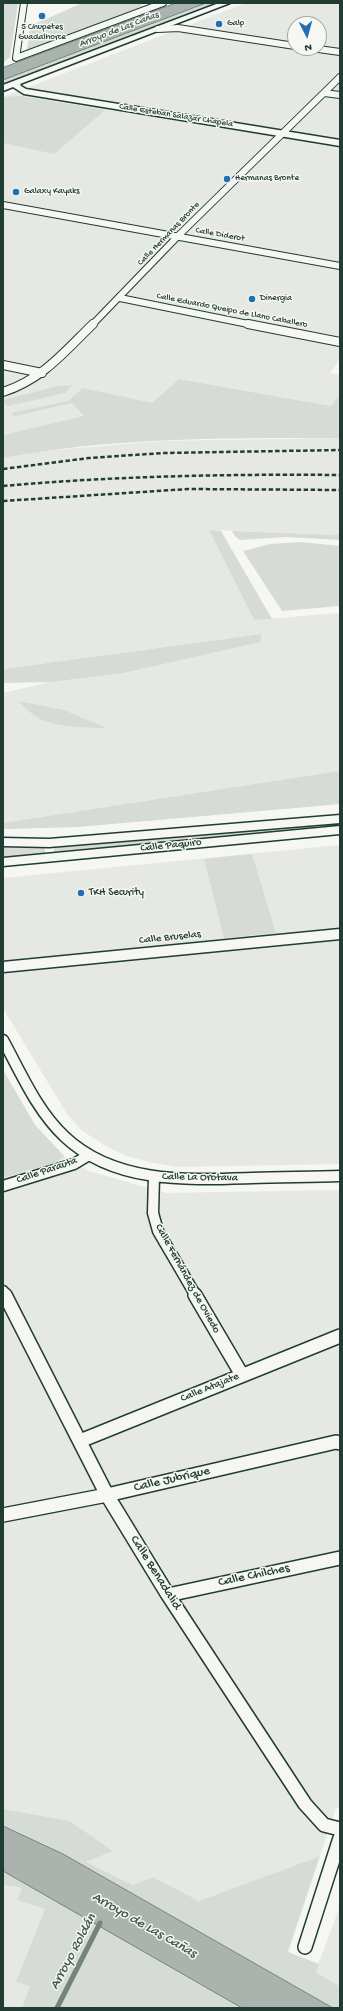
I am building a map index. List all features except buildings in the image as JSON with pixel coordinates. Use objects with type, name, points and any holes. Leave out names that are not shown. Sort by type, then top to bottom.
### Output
[{"type":"main road","points":[[3,88],[226,3]]},
{"type":"main road","name":"Calle Esteban Salazar Chapela","points":[[16,83],[17,87],[24,91],[340,143]]},
{"type":"main road","name":"Calle Paquiro","points":[[3,842],[57,842],[340,819]]},
{"type":"main road","name":"Calle Paquiro","points":[[3,862],[340,830]]},
{"type":"street","points":[[24,3],[16,58],[163,3]]},
{"type":"street","points":[[158,29],[178,28],[287,45]]},
{"type":"street","points":[[327,50],[340,52]]},
{"type":"street","name":"Calle Hermanas Bronte","points":[[3,392],[22,386],[42,373],[120,298],[178,236],[340,77]]},
{"type":"street","points":[[324,93],[340,95]]},
{"type":"street","name":"Calle Diderot","points":[[3,205],[340,266]]},
{"type":"street","name":"Calle Eduardo Queipo de Llano Caballero","points":[[120,298],[340,342]]},
{"type":"street","points":[[3,365],[42,373]]},
{"type":"street","name":"Calle Bruselas","points":[[3,967],[340,934]]},
{"type":"street","name":"Calle La Orotava","points":[[3,1040],[48,1117],[65,1137],[89,1155],[122,1168],[154,1177],[186,1180],[340,1176]]},
{"type":"street","name":"Calle Parauta","points":[[3,1186],[74,1164],[89,1155]]},
{"type":"street","name":"Calle Fernández de Oviedo","points":[[154,1177],[153,1213],[158,1231],[242,1375]]},
{"type":"street","name":"Calle Benadalid","points":[[3,1291],[107,1495],[168,1595],[304,1804],[324,1825],[340,1829]]},
{"type":"street","name":"Calle Atajate","points":[[80,1441],[340,1336]]},
{"type":"street","name":"Calle Jubrique","points":[[3,1516],[107,1495],[336,1442],[340,1443]]},
{"type":"street","name":"Calle Chilches","points":[[168,1595],[340,1558]]},
{"type":"street","points":[[305,1947],[340,1838]]},
{"type":"shaded area","points":[[3,3],[18,3],[10,57],[3,63]]},
{"type":"shaded area","points":[[77,3],[146,3],[140,5],[143,6],[27,51],[30,26],[80,4]]},
{"type":"shaded area","points":[[206,3],[216,3],[3,84],[3,80]]},
{"type":"shaded area","points":[[246,3],[340,3],[340,359],[330,373],[340,375],[340,394],[331,406],[179,379],[152,403],[42,451],[161,441],[340,438],[340,535],[209,530],[254,620],[340,613],[340,804],[77,827],[3,829],[3,693],[51,682],[124,673],[261,642],[261,634],[3,669],[3,97]]},
{"type":"shaded area","points":[[18,96],[105,110],[54,154],[3,143],[3,97]]},
{"type":"shaded area","points":[[179,379],[331,406],[340,394],[340,438],[256,438],[129,442],[45,451],[3,458],[3,435],[84,416],[72,403],[15,416],[11,413],[68,401],[83,388],[152,403]]},
{"type":"shaded area","points":[[73,385],[65,393],[8,406],[3,403],[3,400],[58,386]]},
{"type":"shaded area","points":[[209,530],[221,531],[272,619],[254,620]]},
{"type":"shaded area","points":[[232,531],[340,535],[340,540],[285,537],[240,540]]},
{"type":"shaded area","points":[[301,542],[340,546],[340,606],[282,611],[243,551],[270,544]]},
{"type":"shaded area","points":[[261,634],[261,642],[124,673],[51,682],[3,683],[3,669]]},
{"type":"shaded area","points":[[18,701],[64,710],[106,728],[90,728],[47,722],[34,715]]},
{"type":"shaded area","points":[[340,771],[340,804],[77,827],[3,829],[3,823]]},
{"type":"shaded area","points":[[323,823],[324,827],[54,852],[54,846]]},
{"type":"shaded area","points":[[340,845],[340,1164],[177,1167],[127,1156],[104,1145],[80,1129],[67,1114],[3,1008],[3,878]]},
{"type":"shaded area","points":[[45,846],[45,853],[3,858],[3,847]]},
{"type":"shaded area","points":[[252,854],[276,933],[224,938],[204,859]]},
{"type":"shaded area","points":[[3,1070],[35,1125],[64,1156],[89,1171],[166,1193],[340,1190],[340,1806],[335,1810],[320,1856],[199,1901],[153,1877],[133,1885],[85,1862],[113,1851],[70,1821],[3,1809]]},
{"type":"shaded area","points":[[3,1070],[35,1125],[64,1156],[56,1162],[3,1178]]},
{"type":"shaded area","points":[[3,1809],[70,1821],[113,1851],[86,1862],[133,1885],[153,1877],[199,1901],[320,1856],[288,1952],[319,1964],[316,1973],[340,1986],[340,2008],[333,2008],[63,1854],[3,1826]]},
{"type":"shaded area","points":[[3,1871],[242,2008],[98,2008],[93,2006],[92,2008],[22,2008],[30,1986],[16,1982],[45,1909],[17,1900],[22,1888],[3,1885]]},
{"type":"shaded area","points":[[3,1885],[22,1888],[18,1900],[46,1909],[208,2008],[3,2008]]},
{"type":"shaded area","points":[[340,1906],[340,1986],[315,1973]]},
{"type":"water","name":"Arroyo de Las Cañas","points":[[176,3],[206,3],[3,80],[3,68]]},
{"type":"water","name":"Arroyo de Las Cañas","points":[[3,1826],[63,1854],[333,2008],[242,2008],[3,1871]]},
{"type":"waterway","name":"Arroyo Roldán","points":[[57,2008],[100,1923]]},
{"type":"railway","points":[[3,469],[89,458],[163,453],[340,450]]},
{"type":"railway","points":[[3,486],[171,476],[340,475]]},
{"type":"railway","points":[[3,501],[188,489],[340,490]]},
{"type":"place","name":"5 Chupetes Guadalhorce","points":[[42,16]]},
{"type":"place","name":"Galp","points":[[219,24]]},
{"type":"place","name":"Hermanas Bronte","points":[[227,179]]},
{"type":"place","name":"Galaxy Kayaks","points":[[16,192]]},
{"type":"place","name":"Dinergia","points":[[252,299]]},
{"type":"place","name":"TKH Security","points":[[81,893]]}]
